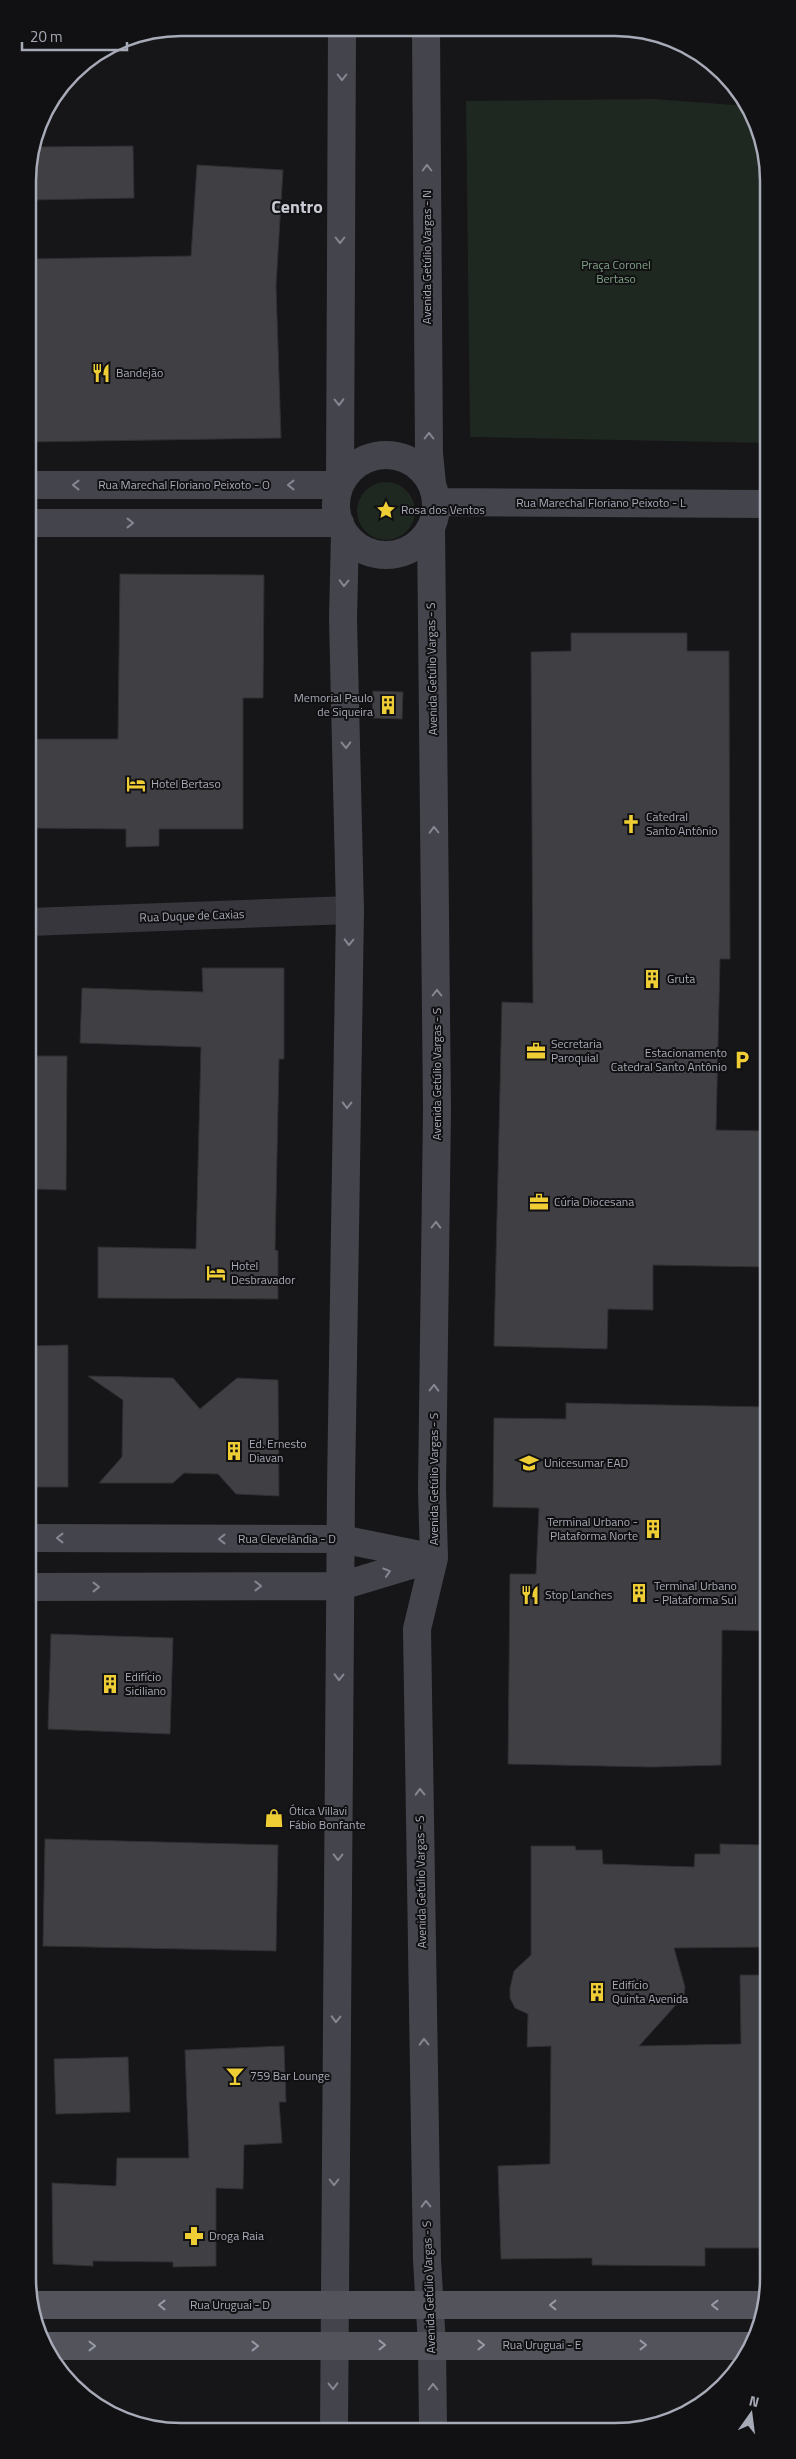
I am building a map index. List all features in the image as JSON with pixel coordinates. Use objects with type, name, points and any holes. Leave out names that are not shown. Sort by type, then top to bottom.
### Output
[{"type":"main road","name":"Rua Uruguai - D","points":[[39,2305],[430,2305]]},
{"type":"main road","points":[[430,2305],[757,2305]]},
{"type":"main road","points":[[53,2346],[333,2344]]},
{"type":"main road","name":"Rua Uruguai - E","points":[[333,2344],[742,2346]]},
{"type":"street","points":[[334,2423],[333,2305],[341,1539],[350,910],[342,528],[336,503],[340,484],[342,36]]},
{"type":"street","name":"Avenida Getúlio Vargas - N","points":[[426,36],[429,443],[433,505]]},
{"type":"street","points":[[340,484],[356,466],[378,456],[394,456],[410,461],[422,471],[433,505],[414,546],[402,552],[390,554],[365,550],[354,543],[342,528]]},
{"type":"street","name":"Rua Marechal Floriano Peixoto - O","points":[[37,485],[340,484]]},
{"type":"street","name":"Rua Marechal Floriano Peixoto - L","points":[[433,505],[760,504]]},
{"type":"street","name":"Avenida Getúlio Vargas - S","points":[[433,505],[437,1110],[432,1489],[434,1558],[417,1629],[427,2260],[432,2345],[433,2423]]},
{"type":"street","points":[[37,523],[342,528]]},
{"type":"street","name":"Rua Duque de Caxias","points":[[37,924],[350,910]]},
{"type":"street","name":"Rua Clevelândia - D","points":[[36,1538],[341,1539],[434,1558]]},
{"type":"street","points":[[36,1587],[341,1586],[434,1558]]},
{"type":"green space","name":"Praça Coronel Bertaso","points":[[653,99],[738,105],[752,134],[759,162],[760,443],[470,437],[466,101]]},
{"type":"green space","points":[[380,482],[392,482],[407,490],[415,505],[415,517],[407,532],[392,540],[380,540],[365,532],[357,517],[357,505],[365,490]]},
{"type":"building","points":[[133,146],[134,198],[37,200],[37,171],[40,147]]},
{"type":"building","points":[[197,165],[283,170],[276,286],[281,438],[37,442],[37,259],[191,256]]},
{"type":"building","points":[[120,574],[264,575],[263,698],[243,698],[243,829],[159,829],[159,846],[126,847],[126,829],[37,828],[37,739],[118,739]]},
{"type":"building","points":[[571,633],[687,633],[687,651],[729,651],[730,959],[720,959],[716,1130],[760,1131],[759,1267],[653,1265],[653,1310],[608,1309],[607,1349],[494,1346],[502,1002],[533,1003],[531,652],[571,651]]},
{"type":"building","name":"Memorial Paulo de Siqueira","points":[[373,691],[403,692],[402,719],[372,718]]},
{"type":"building","points":[[202,968],[284,968],[284,1059],[279,1059],[275,1250],[278,1251],[278,1299],[98,1298],[98,1247],[196,1249],[201,1047],[80,1043],[82,988],[203,992]]},
{"type":"building","points":[[37,1056],[67,1056],[66,1190],[37,1189]]},
{"type":"building","points":[[68,1345],[68,1487],[36,1487],[36,1346]]},
{"type":"building","points":[[88,1376],[173,1378],[200,1409],[237,1378],[278,1380],[279,1496],[236,1494],[218,1474],[184,1473],[173,1483],[99,1483],[122,1457],[123,1400]]},
{"type":"building","points":[[566,1403],[759,1407],[759,1631],[722,1630],[721,1765],[651,1767],[508,1764],[510,1574],[536,1574],[539,1508],[493,1507],[494,1418],[566,1419]]},
{"type":"building","name":"Edifício Siciliano","points":[[51,1634],[173,1638],[170,1734],[48,1729]]},
{"type":"building","points":[[45,1839],[278,1845],[276,1951],[43,1946]]},
{"type":"building","points":[[720,1844],[759,1845],[759,1947],[674,1948],[685,1987],[684,1996],[639,2046],[741,2044],[740,1975],[759,1975],[759,2248],[705,2248],[705,2266],[592,2265],[592,2258],[501,2259],[498,2166],[550,2164],[551,2046],[527,2047],[528,2014],[515,2008],[510,1998],[514,1971],[531,1955],[531,1846],[575,1846],[576,1850],[602,1850],[603,1864],[694,1867],[695,1854],[720,1854]]},
{"type":"building","points":[[284,2046],[286,2102],[279,2102],[282,2143],[244,2145],[243,2189],[216,2188],[216,2266],[173,2267],[173,2262],[93,2261],[93,2266],[53,2264],[52,2183],[116,2186],[117,2158],[189,2158],[185,2050]]},
{"type":"building","points":[[128,2057],[130,2112],[56,2114],[54,2059]]},
{"type":"place","name":"Bandejão","points":[[101,373]]},
{"type":"place","name":"Rosa dos Ventos","points":[[386,510]]},
{"type":"place","name":"Memorial Paulo de Siqueira","points":[[388,705]]},
{"type":"place","name":"Hotel Bertaso","points":[[136,784]]},
{"type":"place","name":"Catedral Santo Antônio","points":[[631,824]]},
{"type":"place","name":"Gruta","points":[[652,979]]},
{"type":"place","name":"Secretaria Paroquial","points":[[536,1051]]},
{"type":"place","name":"Estacionamento Catedral Santo Antônio","points":[[742,1060]]},
{"type":"place","name":"Cúria Diocesana","points":[[539,1202]]},
{"type":"place","name":"Hotel Desbravador","points":[[216,1273]]},
{"type":"place","name":"Ed. Ernesto Diavan","points":[[234,1451]]},
{"type":"place","name":"Unicesumar EAD","points":[[529,1463]]},
{"type":"place","name":"Terminal Urbano - Plataforma Norte","points":[[653,1529]]},
{"type":"place","name":"Terminal Urbano - Plataforma Sul","points":[[639,1593]]},
{"type":"place","name":"Stop Lanches","points":[[530,1595]]},
{"type":"place","name":"Edifício Siciliano","points":[[110,1684]]},
{"type":"place","name":"Ótica Villavi Fábio Bonfante","points":[[274,1818]]},
{"type":"place","name":"Edifício Quinta Avenida","points":[[597,1992]]},
{"type":"place","name":"759 Bar Lounge","points":[[235,2076]]},
{"type":"place","name":"Droga Raia","points":[[194,2236]]},
{"type":"district","name":"Centro","points":[[297,207]]}]
